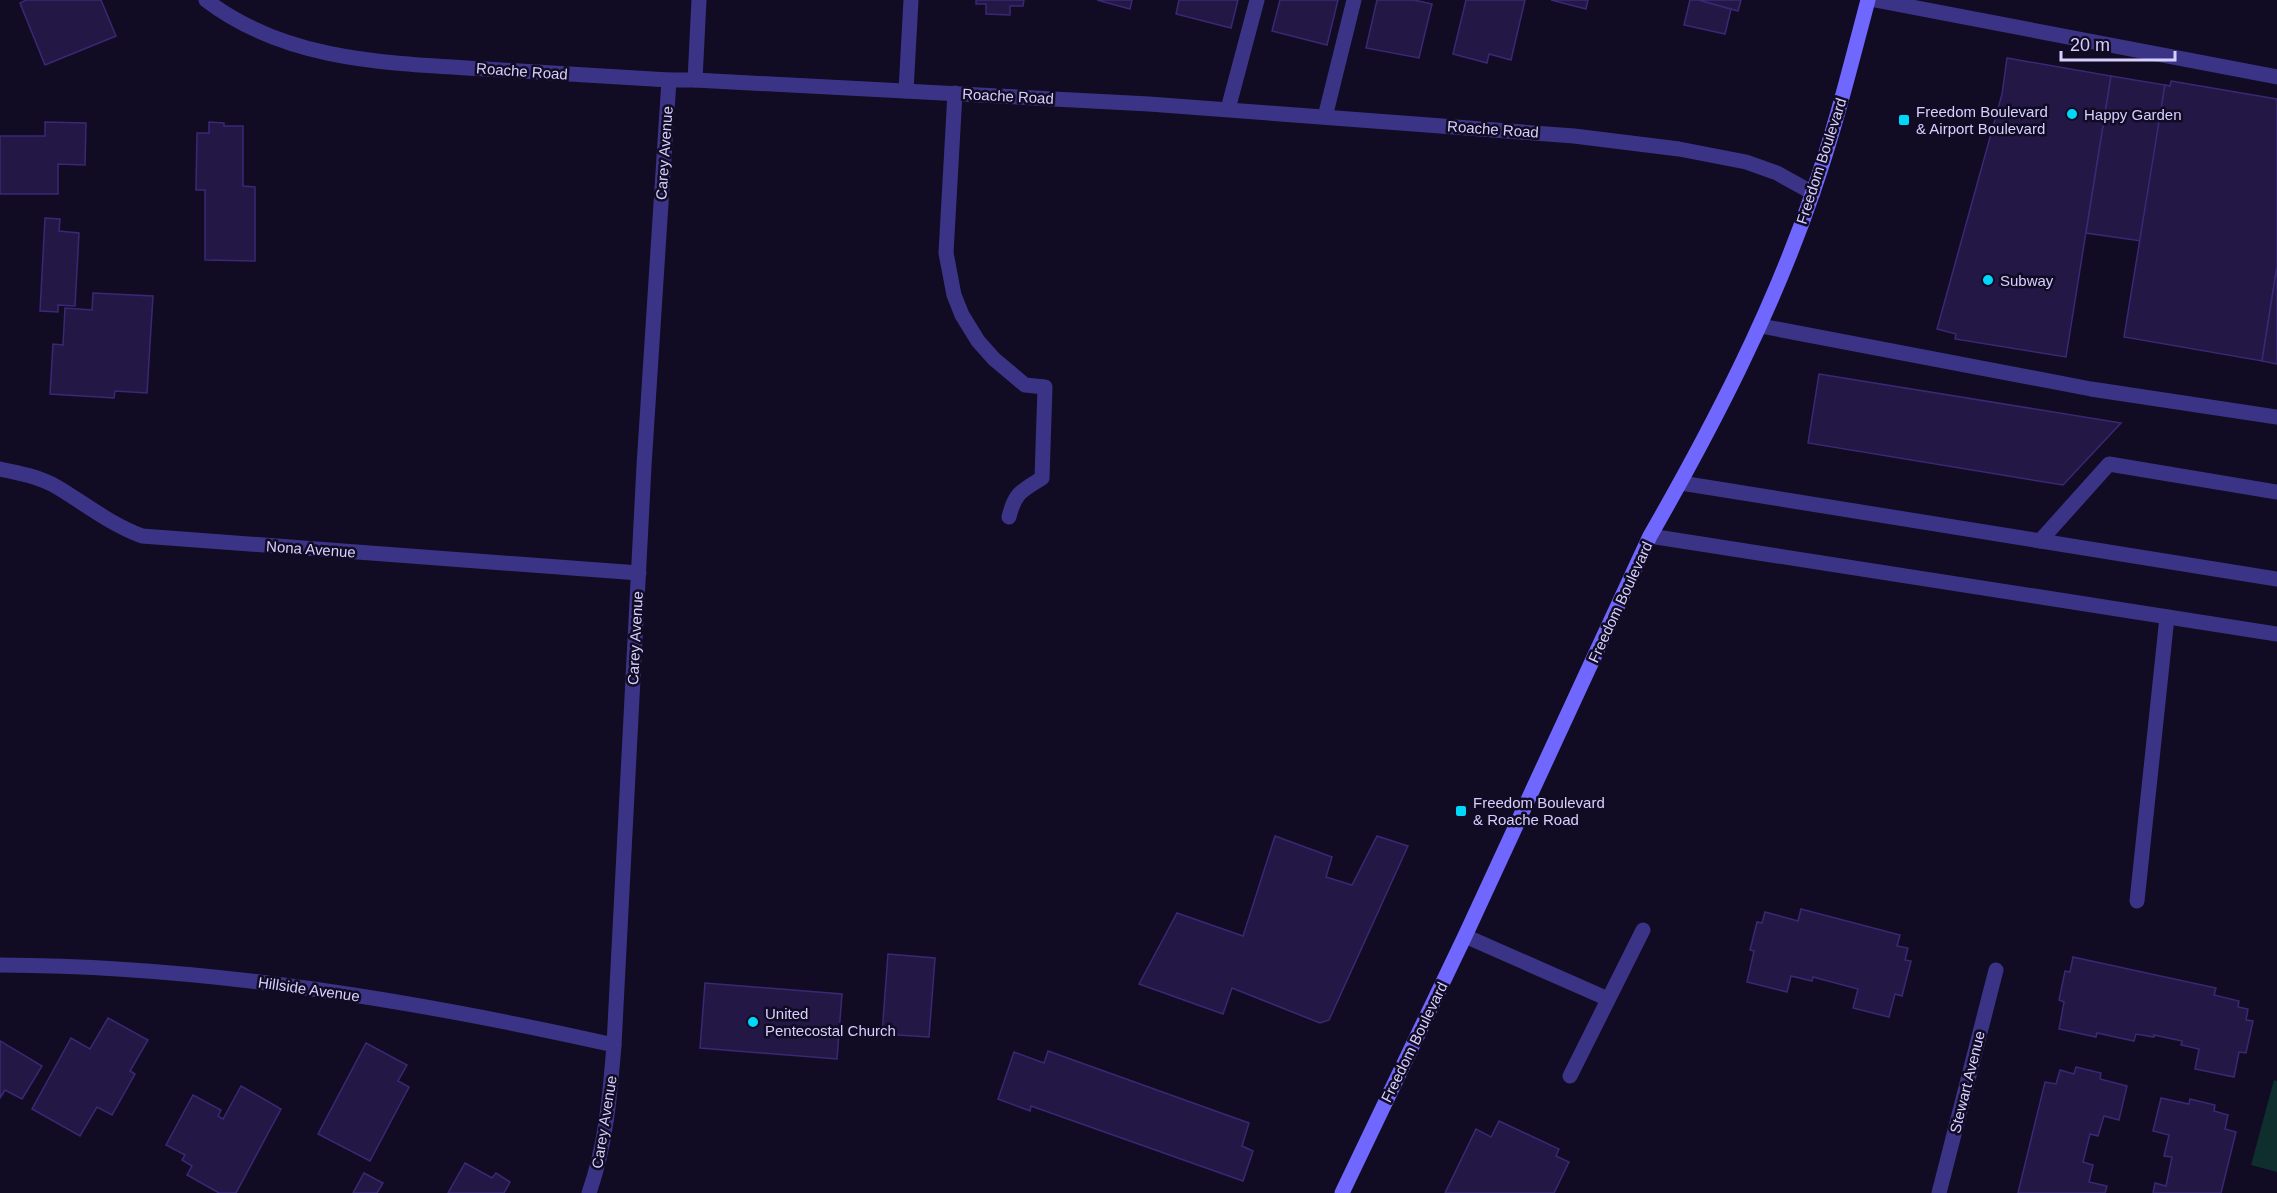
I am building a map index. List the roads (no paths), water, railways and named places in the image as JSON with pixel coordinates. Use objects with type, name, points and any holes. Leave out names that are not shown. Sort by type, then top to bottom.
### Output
[{"type":"main road","name":"Freedom Boulevard","points":[[1342,1193],[1465,936],[1650,536],[1681,483],[1761,326],[1813,193],[1839,112],[1868,0]]},
{"type":"street","name":"Roache Road","points":[[206,0],[234,19],[285,43],[343,56],[426,65],[669,80],[955,93],[1228,109],[1574,136],[1679,149],[1746,162],[1777,173],[1813,193]]},
{"type":"street","points":[[695,80],[699,0]]},
{"type":"street","points":[[906,91],[911,0]]},
{"type":"street","points":[[1228,109],[1257,0]]},
{"type":"street","points":[[1325,117],[1354,0]]},
{"type":"street","points":[[1875,0],[2277,77]]},
{"type":"street","name":"Carey Avenue","points":[[589,1193],[599,1166],[608,1116],[614,1045],[639,573],[669,80]]},
{"type":"street","points":[[955,93],[946,253],[954,295],[962,315],[978,341],[994,359],[1025,385],[1045,387],[1042,478],[1013,500],[1009,517]]},
{"type":"street","points":[[1761,326],[2091,389],[2277,417]]},
{"type":"street","points":[[2040,540],[2109,464],[2277,492]]},
{"type":"street","name":"Nona Avenue","points":[[0,469],[27,474],[56,487],[118,527],[142,536],[639,573]]},
{"type":"street","points":[[1681,483],[2277,579]]},
{"type":"street","points":[[1650,536],[2277,634]]},
{"type":"street","points":[[2137,901],[2167,617]]},
{"type":"street","points":[[1570,1076],[1643,930]]},
{"type":"street","points":[[1465,936],[1608,999]]},
{"type":"street","name":"Hillside Avenue","points":[[0,965],[118,969],[251,981],[506,1021],[614,1045]]},
{"type":"street","name":"Stewart Avenue","points":[[1939,1193],[1996,970]]},
{"type":"place","name":"Happy Garden","points":[[2072,114]]},
{"type":"place","name":"Freedom Boulevard & Airport Boulevard","points":[[1904,120]]},
{"type":"place","name":"Subway","points":[[1988,280]]},
{"type":"place","name":"Freedom Boulevard & Roache Road","points":[[1461,811]]},
{"type":"place","name":"United Pentecostal Church","points":[[753,1022]]}]
